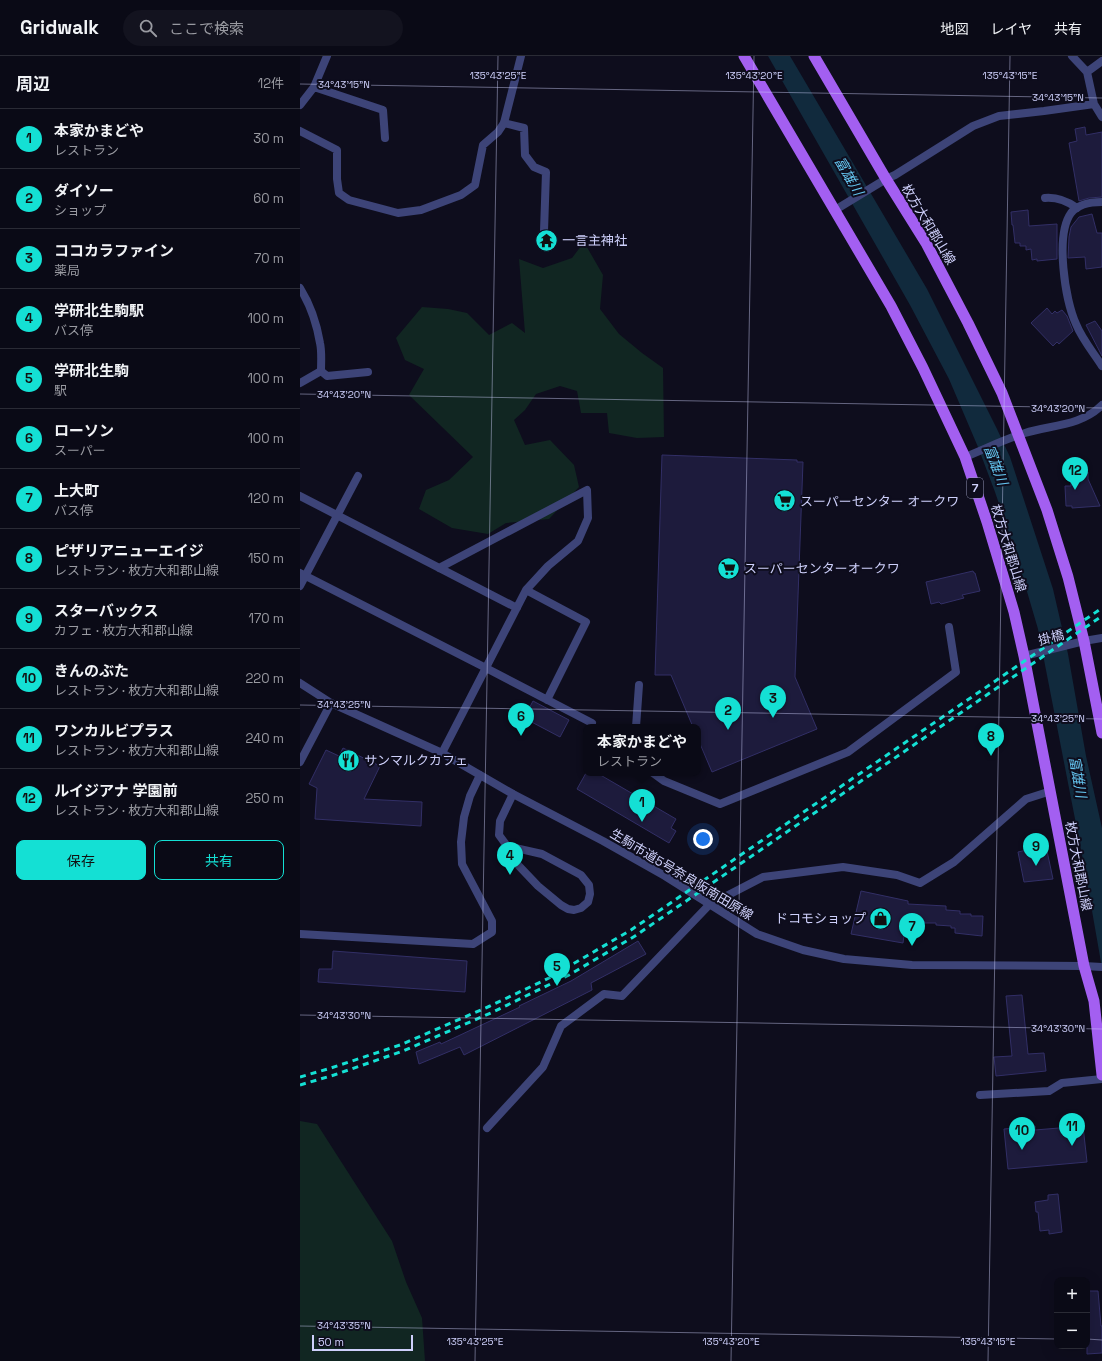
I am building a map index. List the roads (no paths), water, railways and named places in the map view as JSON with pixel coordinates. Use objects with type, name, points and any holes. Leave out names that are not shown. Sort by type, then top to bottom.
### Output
[{"type":"main road","name":"枚方大和郡山線","points":[[744,56],[891,306],[923,368],[965,457],[992,537],[1014,612],[1024,656],[1084,966],[1094,1001],[1102,1075]]},
{"type":"main road","name":"枚方大和郡山線","points":[[814,56],[886,179],[926,243],[968,323],[1002,393],[1047,510],[1068,577],[1084,641],[1102,733]]},
{"type":"street","points":[[300,105],[314,87],[327,56]]},
{"type":"street","points":[[300,131],[337,150],[337,179],[339,193],[349,200],[398,213],[421,210],[461,195],[475,185],[483,145],[498,132],[504,123],[521,56]]},
{"type":"street","points":[[1072,56],[1086,72],[1094,104],[1102,117]]},
{"type":"street","points":[[1086,72],[1102,60]]},
{"type":"street","points":[[314,87],[383,110],[385,138]]},
{"type":"street","points":[[835,210],[895,175],[973,126],[999,116],[1094,104]]},
{"type":"street","points":[[504,123],[524,128],[525,155],[534,167],[546,172],[544,231]]},
{"type":"street","points":[[1045,198],[1054,197],[1077,208]]},
{"type":"street","points":[[1102,202],[1079,206],[1072,212],[1064,234],[1062,255],[1068,297],[1076,324],[1102,366]]},
{"type":"street","points":[[300,288],[304,294],[312,315],[320,344],[322,371],[327,376],[368,372]]},
{"type":"street","points":[[300,383],[322,371]]},
{"type":"street","points":[[965,457],[1018,435],[1066,424],[1090,414],[1102,405]]},
{"type":"street","points":[[300,586],[302,575],[337,516],[358,476]]},
{"type":"street","points":[[439,568],[587,490],[588,518],[578,541],[548,566],[526,590],[442,754]]},
{"type":"street","points":[[300,496],[517,608]]},
{"type":"street","points":[[302,575],[592,723]]},
{"type":"street","points":[[526,590],[586,622],[547,700]]},
{"type":"street","points":[[657,776],[664,782],[720,804],[848,752],[956,672],[949,627]]},
{"type":"street","name":"掛橋","points":[[1024,656],[1102,638]]},
{"type":"street","name":"生駒市道5号奈良阪南田原線","points":[[300,683],[331,703],[442,754],[513,794],[603,841],[665,876],[757,934],[803,950],[844,959],[912,965],[1084,966],[1102,968]]},
{"type":"street","points":[[636,724],[639,685]]},
{"type":"street","points":[[300,762],[331,703]]},
{"type":"street","points":[[300,934],[474,944],[492,932],[492,921],[462,864],[461,842],[464,817],[470,796],[480,775]]},
{"type":"street","points":[[487,1128],[543,1067],[561,1026],[604,994],[622,996],[709,904],[763,877],[843,867],[897,875],[920,883],[954,862],[1026,798],[1050,791]]},
{"type":"street","points":[[507,846],[542,854],[581,875],[589,885],[590,894],[588,902],[581,908],[574,910],[568,909],[538,886],[518,865],[499,835],[499,828],[504,812],[513,794]]},
{"type":"street","points":[[980,1095],[1049,1091],[1062,1083],[1102,1080]]},
{"type":"water","name":"富雄川","points":[[768,56],[790,56],[927,289],[1010,457],[1053,589],[1068,654],[1086,756],[1102,828],[1102,968],[1084,865],[1038,629],[1016,554],[995,492],[978,447],[949,379],[910,305]]},
{"type":"railway","points":[[300,1077],[400,1045],[490,1006],[549,978],[631,930],[1102,608]]},
{"type":"railway","points":[[300,1085],[403,1051],[493,1012],[569,975],[635,936],[1102,616]]},
{"type":"place","name":"一言主神社","points":[[546,240]]},
{"type":"place","name":"ルイジアナ 学園前","points":[[1075,490]]},
{"type":"place","name":"スーパーセンター オークワ","points":[[785,501]]},
{"type":"place","name":"スーパーセンターオークワ","points":[[729,568]]},
{"type":"place","name":"ココカラファイン","points":[[773,718]]},
{"type":"place","name":"ダイソー","points":[[728,730]]},
{"type":"place","name":"ローソン","points":[[521,736]]},
{"type":"place","name":"ピザリアニューエイジ","points":[[991,756]]},
{"type":"place","name":"サンマルクカフェ","points":[[348,760]]},
{"type":"place","name":"本家かまどや","points":[[642,822]]},
{"type":"place","name":"スターバックス","points":[[1036,866]]},
{"type":"place","name":"学研北生駒駅","points":[[510,875]]},
{"type":"place","name":"ドコモショップ","points":[[881,918]]},
{"type":"place","name":"上大町","points":[[912,946]]},
{"type":"place","name":"学研北生駒","points":[[557,986]]},
{"type":"place","name":"ワンカルビプラス","points":[[1072,1146]]},
{"type":"place","name":"きんのぶた","points":[[1022,1150]]}]
